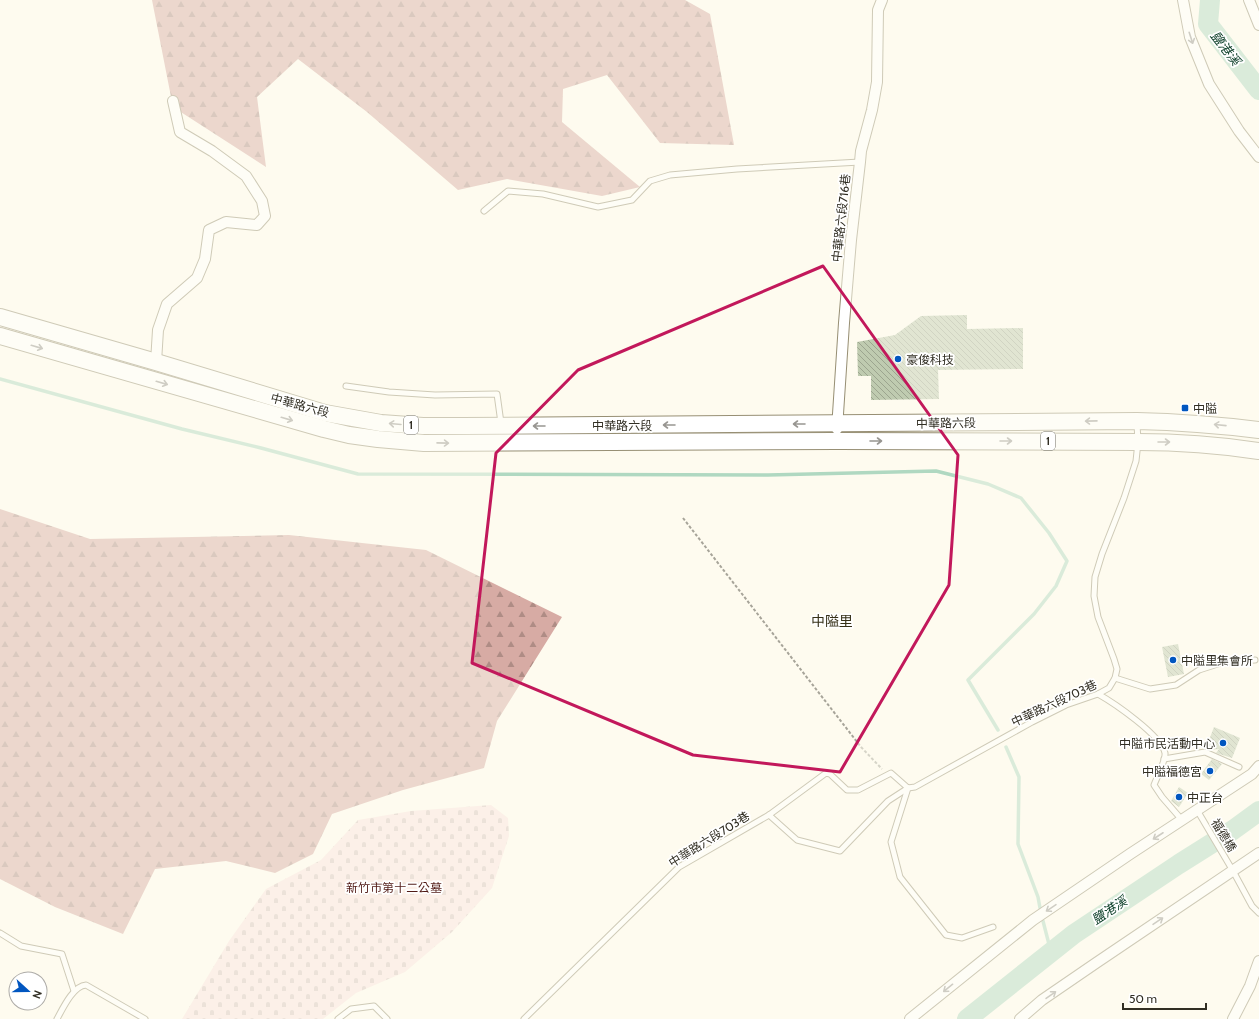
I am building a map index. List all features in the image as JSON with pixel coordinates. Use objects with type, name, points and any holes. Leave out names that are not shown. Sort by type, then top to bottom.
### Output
[{"type":"main road","name":"中華路六段","points":[[0,317],[325,413],[382,423],[423,426],[502,426],[1137,420],[1223,425],[1259,430]]},
{"type":"main road","name":"中華路六段","points":[[0,336],[295,422],[349,435],[378,440],[401,442],[465,443],[836,441],[1184,442],[1259,451]]},
{"type":"street","name":"中華路六段716巷","points":[[836,441],[850,247],[861,151],[878,82],[878,10],[882,0]]},
{"type":"street","points":[[1183,0],[1190,37],[1209,84],[1239,131],[1259,157]]},
{"type":"street","points":[[1249,0],[1259,25]]},
{"type":"street","points":[[156,362],[158,330],[167,304],[197,278],[205,259],[209,230],[226,222],[257,225],[265,216],[262,201],[246,176],[212,151],[180,132],[173,101]]},
{"type":"street","points":[[910,1019],[1033,920],[1252,774],[1259,766]]},
{"type":"street","points":[[1020,1019],[1042,1000],[1259,853]]},
{"type":"street","points":[[1233,1019],[1250,986],[1259,961]]},
{"type":"lane","points":[[484,211],[508,191],[543,194],[598,207],[632,200],[650,181],[670,175],[737,169],[860,162]]},
{"type":"lane","points":[[346,386],[389,392],[435,395],[497,394],[502,426]]},
{"type":"lane","points":[[1137,420],[1138,442],[1136,461],[1095,577],[1094,596],[1098,617],[1117,669],[1115,678],[1150,689],[1176,685],[1199,670],[1224,662],[1255,660]]},
{"type":"lane","name":"中華路六段703巷","points":[[769,815],[798,840],[840,851],[888,801],[908,788],[915,787],[1032,722],[1066,705],[1098,694],[1109,688],[1115,678]]},
{"type":"lane","points":[[1098,694],[1125,712],[1161,744],[1165,753],[1164,759],[1154,785],[1162,798],[1182,820]]},
{"type":"lane","points":[[1164,759],[1205,752],[1239,767]]},
{"type":"lane","name":"中華路六段703巷","points":[[524,1019],[678,867],[769,815],[826,773],[830,774],[847,790],[858,790],[888,775]]},
{"type":"lane","points":[[888,775],[891,773],[908,788],[891,842],[900,877],[946,935],[962,938],[993,927]]},
{"type":"lane","name":"福德橋","points":[[1197,810],[1252,906],[1259,913]]},
{"type":"lane","points":[[0,933],[21,946],[62,954],[74,991]]},
{"type":"lane","points":[[57,1019],[74,991],[81,986],[86,985],[145,1019]]},
{"type":"lane","points":[[338,1019],[350,1009],[374,1006],[387,1019]]},
{"type":"path","points":[[683,518],[861,747],[888,775]]},
{"type":"highlighted area","points":[[823,266],[958,455],[949,585],[840,772],[693,755],[472,663],[496,453],[578,370]]},
{"type":"green space","points":[[152,0],[685,0],[710,14],[734,145],[660,143],[607,75],[563,89],[562,122],[640,187],[602,196],[507,179],[458,190],[367,112],[298,59],[257,97],[266,167],[173,107]]},
{"type":"green space","points":[[0,509],[90,539],[289,535],[426,550],[562,617],[497,721],[484,768],[403,790],[332,814],[313,854],[275,873],[226,861],[155,869],[123,934],[55,907],[0,879]]},
{"type":"green space","name":"新竹市第十二公墓","points":[[491,805],[508,818],[509,836],[492,888],[452,932],[405,972],[356,993],[323,1019],[182,1019],[229,941],[266,889],[321,860],[358,820],[411,811]]},
{"type":"building","points":[[967,315],[967,329],[1023,328],[1023,369],[938,370],[939,399],[871,400],[871,376],[858,376],[857,342],[895,335],[921,316]]},
{"type":"building","name":"中隘里集會所","points":[[1178,644],[1184,674],[1168,677],[1162,647]]},
{"type":"building","name":"中隘市民活動中心","points":[[1214,727],[1240,738],[1232,758],[1216,753],[1219,749],[1210,750],[1206,748]]},
{"type":"building","name":"中隘福德宮","points":[[1212,759],[1222,764],[1209,780],[1201,774]]},
{"type":"building","name":"中正台","points":[[1179,787],[1188,793],[1179,807],[1171,801]]},
{"type":"waterway","name":"鹽港溪","points":[[1210,0],[1208,24],[1259,90]]},
{"type":"waterway","points":[[0,379],[182,429],[358,474],[768,475],[936,471],[988,484],[1021,498],[1049,533],[1067,561],[1056,586],[1034,614],[968,680],[998,730]]},
{"type":"waterway","points":[[1006,747],[1019,777],[1018,844],[1038,897],[1040,908]]},
{"type":"waterway","name":"鹽港溪","points":[[967,1019],[1074,934],[1233,830],[1259,811]]},
{"type":"waterway","points":[[1043,921],[1051,952]]},
{"type":"place","name":"豪俊科技","points":[[898,359]]},
{"type":"place","name":"中隘","points":[[1185,408]]},
{"type":"place","name":"中隘里集會所","points":[[1173,660]]},
{"type":"place","name":"中隘市民活動中心","points":[[1223,743]]},
{"type":"place","name":"中隘福德宮","points":[[1210,771]]},
{"type":"place","name":"中正台","points":[[1179,797]]},
{"type":"district","name":"中隘里","points":[[832,621]]}]
